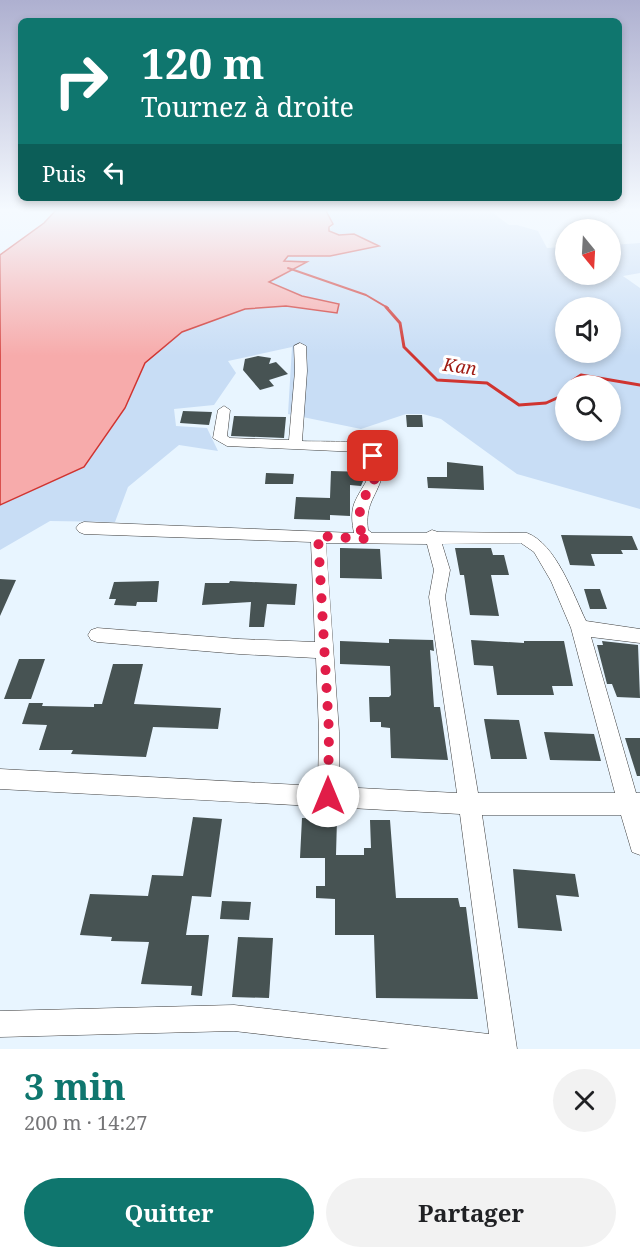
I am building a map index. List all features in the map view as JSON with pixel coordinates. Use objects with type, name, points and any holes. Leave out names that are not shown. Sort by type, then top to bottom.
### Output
[{"type":"street","points":[[295,445],[301,371],[300,346]]},
{"type":"street","points":[[224,410],[220,438],[227,442],[362,448],[373,456],[378,470],[373,486],[362,501],[359,519],[361,532],[369,539]]},
{"type":"street","points":[[84,528],[369,539],[432,536],[522,537],[532,541],[558,579],[580,628],[587,660],[634,804],[640,844]]},
{"type":"street","points":[[318,536],[329,732],[328,796]]},
{"type":"street","points":[[0,1024],[234,1018],[504,1049],[484,898],[437,597],[442,570],[432,536]]},
{"type":"street","points":[[580,628],[640,636]]},
{"type":"street","points":[[97,635],[202,646],[324,650]]},
{"type":"street","points":[[0,779],[468,804],[634,804]]},
{"type":"shaded area","points":[[0,258],[286,258],[284,261],[307,262],[269,282],[302,296],[339,304],[337,313],[286,306],[245,309],[182,332],[145,363],[125,408],[84,467],[0,505]]},
{"type":"shaded area","points":[[286,258],[555,258],[555,285],[621,285],[621,258],[640,258],[640,273],[623,276],[640,288],[640,509],[517,474],[441,419],[423,414],[406,414],[361,429],[288,414],[292,347],[228,361],[236,373],[214,405],[174,409],[176,426],[207,428],[218,451],[179,445],[128,487],[115,522],[50,521],[0,550],[0,505],[84,467],[125,408],[145,363],[182,332],[244,309],[286,306],[337,313],[339,304],[302,296],[268,282],[306,263],[283,261]]},
{"type":"building","points":[[258,356],[271,358],[269,364],[276,362],[288,374],[269,380],[274,386],[260,390],[243,370],[245,359]]},
{"type":"building","points":[[183,411],[212,412],[209,425],[180,423]]},
{"type":"building","points":[[406,415],[422,415],[423,427],[407,427]]},
{"type":"building","points":[[234,416],[286,417],[284,438],[231,436]]},
{"type":"building","points":[[447,462],[483,466],[484,490],[428,488],[427,477],[447,477]]},
{"type":"building","points":[[331,471],[367,472],[361,486],[350,485],[350,516],[330,515],[330,520],[294,519],[296,497],[330,498]]},
{"type":"building","points":[[266,473],[294,474],[293,484],[265,484]]},
{"type":"building","points":[[561,535],[632,536],[638,550],[621,550],[623,554],[591,554],[595,566],[570,565]]},
{"type":"building","points":[[340,548],[380,549],[382,579],[340,578]]},
{"type":"building","points":[[455,548],[491,548],[493,555],[504,555],[509,575],[491,575],[499,616],[470,615],[464,575],[460,575]]},
{"type":"building","points":[[0,579],[16,580],[0,616]]},
{"type":"building","points":[[159,581],[157,602],[137,602],[136,606],[114,605],[116,599],[109,599],[114,582]]},
{"type":"building","points":[[230,581],[297,584],[295,605],[267,604],[264,627],[249,627],[251,602],[202,605],[205,583],[229,583]]},
{"type":"building","points":[[584,589],[600,589],[607,609],[590,609]]},
{"type":"building","points":[[389,639],[433,640],[434,651],[430,650],[434,707],[440,707],[448,760],[391,758],[390,728],[381,727],[381,722],[370,722],[369,697],[389,697],[391,695],[390,666],[340,664],[340,641],[389,643]]},
{"type":"building","points":[[471,640],[524,643],[524,641],[564,641],[573,686],[552,686],[554,695],[497,695],[493,666],[474,665]]},
{"type":"building","points":[[602,641],[638,645],[640,698],[617,697],[612,684],[607,684],[597,645],[603,645]]},
{"type":"building","points":[[19,659],[45,659],[31,699],[4,699]]},
{"type":"building","points":[[113,664],[143,664],[134,704],[221,708],[218,729],[153,727],[146,757],[71,754],[73,750],[39,750],[47,725],[22,724],[29,703],[43,703],[42,706],[94,707],[94,704],[102,704]]},
{"type":"building","points":[[484,719],[519,720],[527,759],[491,759]]},
{"type":"building","points":[[544,732],[594,734],[601,761],[550,760]]},
{"type":"building","points":[[625,738],[640,738],[640,776],[637,776]]},
{"type":"building","points":[[193,817],[222,819],[211,897],[192,896],[186,935],[209,935],[202,996],[191,995],[192,986],[141,984],[149,942],[111,941],[112,937],[80,935],[90,894],[148,896],[152,875],[183,876]]},
{"type":"building","points":[[302,818],[337,819],[336,855],[364,855],[364,848],[371,848],[370,820],[390,820],[396,898],[458,898],[460,907],[466,907],[478,999],[376,998],[374,935],[335,935],[335,899],[316,898],[316,886],[325,886],[325,858],[300,858]]},
{"type":"building","points":[[513,869],[575,874],[579,897],[556,895],[562,931],[518,928]]},
{"type":"building","points":[[222,901],[251,902],[249,920],[220,919]]},
{"type":"building","points":[[238,937],[273,938],[269,998],[232,997]]},
{"type":"waterway","name":"Kan","points":[[288,268],[366,295],[388,308]]},
{"type":"waterway","name":"Kan","points":[[386,307],[400,323],[404,347],[437,380],[487,383],[519,405],[546,403],[555,399]]},
{"type":"waterway","name":"Kan","points":[[621,382],[640,385]]},
{"type":"route","points":[[328,796],[329,732],[318,536],[369,539],[361,532],[359,519],[362,501],[373,486],[378,470],[373,456]]}]
